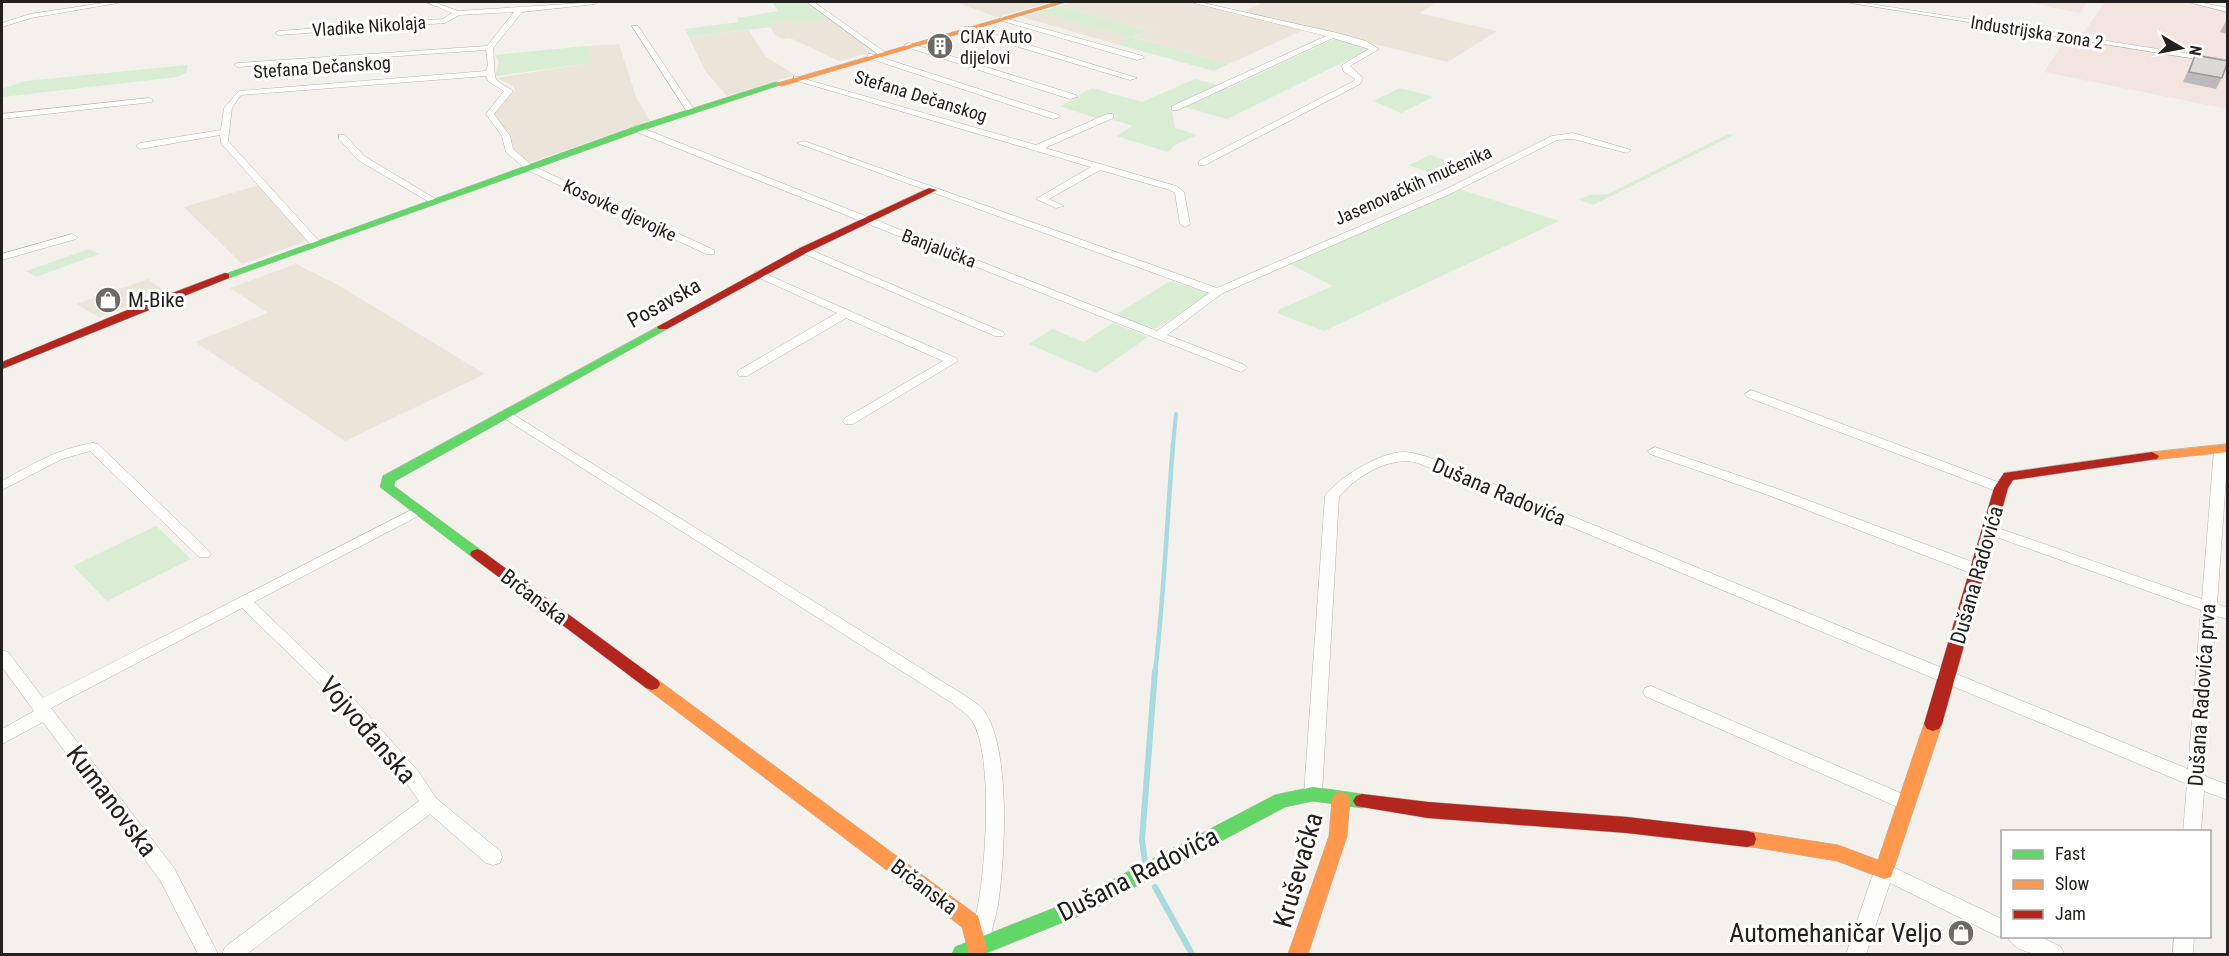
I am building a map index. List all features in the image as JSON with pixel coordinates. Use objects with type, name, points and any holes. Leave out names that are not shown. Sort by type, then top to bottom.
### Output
[{"type":"street","points":[[2,25],[30,16],[120,2]]},
{"type":"street","name":"Vladike Nikolaja","points":[[429,2],[457,13],[520,10],[532,4],[595,2]]},
{"type":"street","points":[[480,2],[481,11]]},
{"type":"street","points":[[810,2],[877,54],[1056,117]]},
{"type":"street","name":"Stefana Dečanskog","points":[[2,366],[129,313],[315,243],[637,129],[877,54],[1064,2]]},
{"type":"street","points":[[1193,2],[1363,42],[1374,47],[1374,51],[1346,65],[1346,69],[1359,78],[1357,82],[1202,163]]},
{"type":"street","name":"Industrijska zona 2","points":[[1848,2],[2228,62]]},
{"type":"street","points":[[2191,2],[2228,10]]},
{"type":"street","points":[[520,10],[489,48],[492,65],[489,73],[491,79],[509,91],[490,114],[506,136],[509,150],[530,168]]},
{"type":"street","name":"Vladike Nikolaja","points":[[279,33],[445,21],[457,13]]},
{"type":"street","points":[[1001,20],[1140,58]]},
{"type":"street","points":[[635,28],[691,111]]},
{"type":"street","points":[[967,29],[1133,78]]},
{"type":"street","points":[[1175,108],[1334,36]]},
{"type":"street","points":[[909,45],[1073,97]]},
{"type":"street","name":"Vladike Nikolaja","points":[[238,65],[489,48]]},
{"type":"street","name":"Stefana Dečanskog","points":[[224,132],[228,108],[242,91],[489,73]]},
{"type":"street","name":"Stefana Dečanskog","points":[[797,78],[1173,188],[1179,192],[1185,224]]},
{"type":"street","points":[[2,117],[149,100]]},
{"type":"street","points":[[1035,149],[1110,116]]},
{"type":"street","name":"Banjalučka","points":[[637,129],[1241,368]]},
{"type":"street","points":[[140,146],[224,132],[224,141],[315,243]]},
{"type":"street","name":"Jasenovačkih mučenika","points":[[1159,335],[1217,292],[1447,192],[1555,138],[1573,136],[1627,150]]},
{"type":"street","points":[[342,137],[361,158],[434,201]]},
{"type":"street","points":[[801,143],[1217,292]]},
{"type":"street","points":[[1059,206],[1041,199],[1098,167]]},
{"type":"street","name":"Kosovke djevojke","points":[[530,168],[710,252]]},
{"type":"street","points":[[759,274],[804,250],[933,190]]},
{"type":"street","points":[[2,257],[72,237]]},
{"type":"street","points":[[804,250],[999,334]]},
{"type":"street","points":[[759,274],[952,361],[849,421]]},
{"type":"street","name":"Posavska","points":[[506,414],[759,274]]},
{"type":"street","points":[[743,373],[846,313]]},
{"type":"street","name":"Dušana Radovića","points":[[972,953],[1079,907],[1281,800],[1312,794],[1481,816],[1627,825],[1801,846],[1838,854],[1884,871],[1948,677],[2001,488],[1751,394]]},
{"type":"street","name":"Brčanska","points":[[506,414],[958,699],[979,716],[985,729],[989,748],[994,806],[988,903],[972,953],[971,922],[387,487],[388,479],[506,414]]},
{"type":"street","points":[[2,486],[68,452],[93,447],[204,554]]},
{"type":"street","points":[[2001,488],[2009,476],[2025,472],[2193,450],[2224,449]]},
{"type":"street","name":"Dušana Radovića prva","points":[[2192,830],[2224,449]]},
{"type":"street","points":[[1655,451],[1773,492],[1978,570]]},
{"type":"street","name":"Dušana Radovića","points":[[1312,794],[1332,496],[1338,486],[1364,471],[1400,456],[1423,460],[1948,677]]},
{"type":"street","points":[[2,737],[43,710],[244,601],[419,510]]},
{"type":"street","points":[[1990,530],[2228,614]]},
{"type":"street","name":"Vojvođanska","points":[[244,601],[340,694],[411,776],[430,803],[493,857]]},
{"type":"street","name":"Kumanovska","points":[[2,656],[167,874],[208,954]]},
{"type":"street","points":[[1948,677],[2228,793]]},
{"type":"street","points":[[1651,692],[1906,803]]},
{"type":"street","name":"Kruševačka","points":[[1298,954],[1338,836],[1341,799]]},
{"type":"street","points":[[232,954],[430,803]]},
{"type":"street","points":[[1856,954],[1884,871],[2001,929]]},
{"type":"street","points":[[2021,938],[2054,954]]},
{"type":"street","points":[[2183,954],[2184,938]]},
{"type":"shaded area","points":[[955,2],[1052,2],[997,17]]},
{"type":"shaded area","points":[[1074,2],[1185,2],[1303,30],[1229,64],[1134,37],[1182,18],[1149,31],[1059,6]]},
{"type":"shaded area","points":[[1264,2],[1422,2],[1434,4],[1419,13],[1497,31],[1448,62],[1241,12]]},
{"type":"shaded area","points":[[2026,2],[2087,2],[2080,13]]},
{"type":"shaded area","points":[[2105,2],[2186,2],[2227,12],[2227,60],[2087,39],[2082,35]]},
{"type":"shaded area","points":[[1039,12],[1132,37],[1116,44],[1022,17]]},
{"type":"shaded area","points":[[828,18],[876,51],[839,61],[790,38],[784,39],[775,35],[768,23],[792,19],[797,23]]},
{"type":"shaded area","points":[[749,30],[765,56],[795,75],[727,96],[705,71],[689,37]]},
{"type":"shaded area","points":[[2066,39],[2227,64],[2227,109],[2044,72]]},
{"type":"shaded area","points":[[619,44],[636,97],[650,121],[528,163],[514,149],[508,135],[494,115],[495,111],[515,90],[513,86],[496,78],[591,63],[587,46]]},
{"type":"shaded area","points":[[266,183],[315,238],[242,264],[184,207]]},
{"type":"shaded area","points":[[296,264],[338,285],[485,374],[345,441],[195,342],[268,313],[230,288]]},
{"type":"shaded area","points":[[148,279],[166,293],[99,317],[76,304]]},
{"type":"green space","points":[[772,2],[806,2],[828,18],[797,23],[792,19],[768,23],[771,27],[689,37],[685,29],[739,22],[737,18],[778,11]]},
{"type":"green space","points":[[1059,6],[1149,31],[1133,37],[1229,64],[1214,71],[1116,44],[1131,37],[1039,12]]},
{"type":"green space","points":[[1336,38],[1370,49],[1227,119],[1185,107],[1172,112],[1175,128],[1197,135],[1175,145],[1168,152],[1116,136],[1133,126],[1110,119],[1116,116],[1111,114],[1098,119],[1060,106],[1092,88],[1142,102],[1195,79],[1229,88]]},
{"type":"green space","points":[[587,46],[592,63],[495,76],[499,62],[495,55]]},
{"type":"green space","points":[[188,65],[186,73],[177,77],[2,97],[2,89],[25,81]]},
{"type":"green space","points":[[1400,88],[1433,97],[1401,113],[1374,101]]},
{"type":"green space","points":[[1728,134],[1734,135],[1593,205],[1578,199],[1590,195],[1608,194]]},
{"type":"green space","points":[[1430,155],[1458,165],[1436,175],[1409,165]]},
{"type":"green space","points":[[1459,189],[1559,221],[1324,331],[1277,313],[1280,309],[1333,286],[1290,264]]},
{"type":"green space","points":[[89,249],[99,254],[36,277],[26,271]]},
{"type":"green space","points":[[1170,281],[1209,293],[1158,328],[1150,328],[1114,316]]},
{"type":"green space","points":[[1113,323],[1148,337],[1096,373],[1029,344],[1052,329],[1084,342]]},
{"type":"green space","points":[[156,526],[191,559],[107,601],[73,566]]},
{"type":"building","points":[[2195,55],[2228,61],[2222,78],[2189,72]]},
{"type":"waterway","points":[[1173,445],[1176,414]]},
{"type":"waterway","points":[[1155,673],[1173,444]]},
{"type":"waterway","points":[[1145,861],[1142,840],[1155,671]]},
{"type":"waterway","points":[[1155,887],[1192,954]]},
{"type":"traffic: fast","points":[[225,276],[637,129],[779,84]]},
{"type":"traffic: fast","points":[[477,554],[387,487],[388,479],[663,327]]},
{"type":"traffic: fast","points":[[962,954],[1079,907],[1281,800],[1313,794],[1362,801]]},
{"type":"traffic: slow","points":[[779,84],[1063,2]]},
{"type":"traffic: slow","points":[[2152,456],[2228,448]]},
{"type":"traffic: slow","points":[[652,684],[971,922],[977,949]]},
{"type":"traffic: slow","points":[[1747,839],[1838,853],[1884,871],[1933,724]]},
{"type":"traffic: slow","points":[[1298,954],[1338,836],[1341,799]]},
{"type":"traffic: jam","points":[[663,327],[804,250],[932,190]]},
{"type":"traffic: jam","points":[[2,366],[225,276]]},
{"type":"traffic: jam","points":[[1933,724],[2001,488],[2009,476],[2152,456]]},
{"type":"traffic: jam","points":[[477,554],[652,684]]},
{"type":"traffic: jam","points":[[1362,801],[1428,810],[1627,825],[1747,839]]},
{"type":"place","name":"CIAK Auto dijelovi","points":[[940,46]]},
{"type":"place","name":"M-Bike","points":[[108,300]]},
{"type":"place","name":"Automehaničar Veljo","points":[[1961,933]]}]
